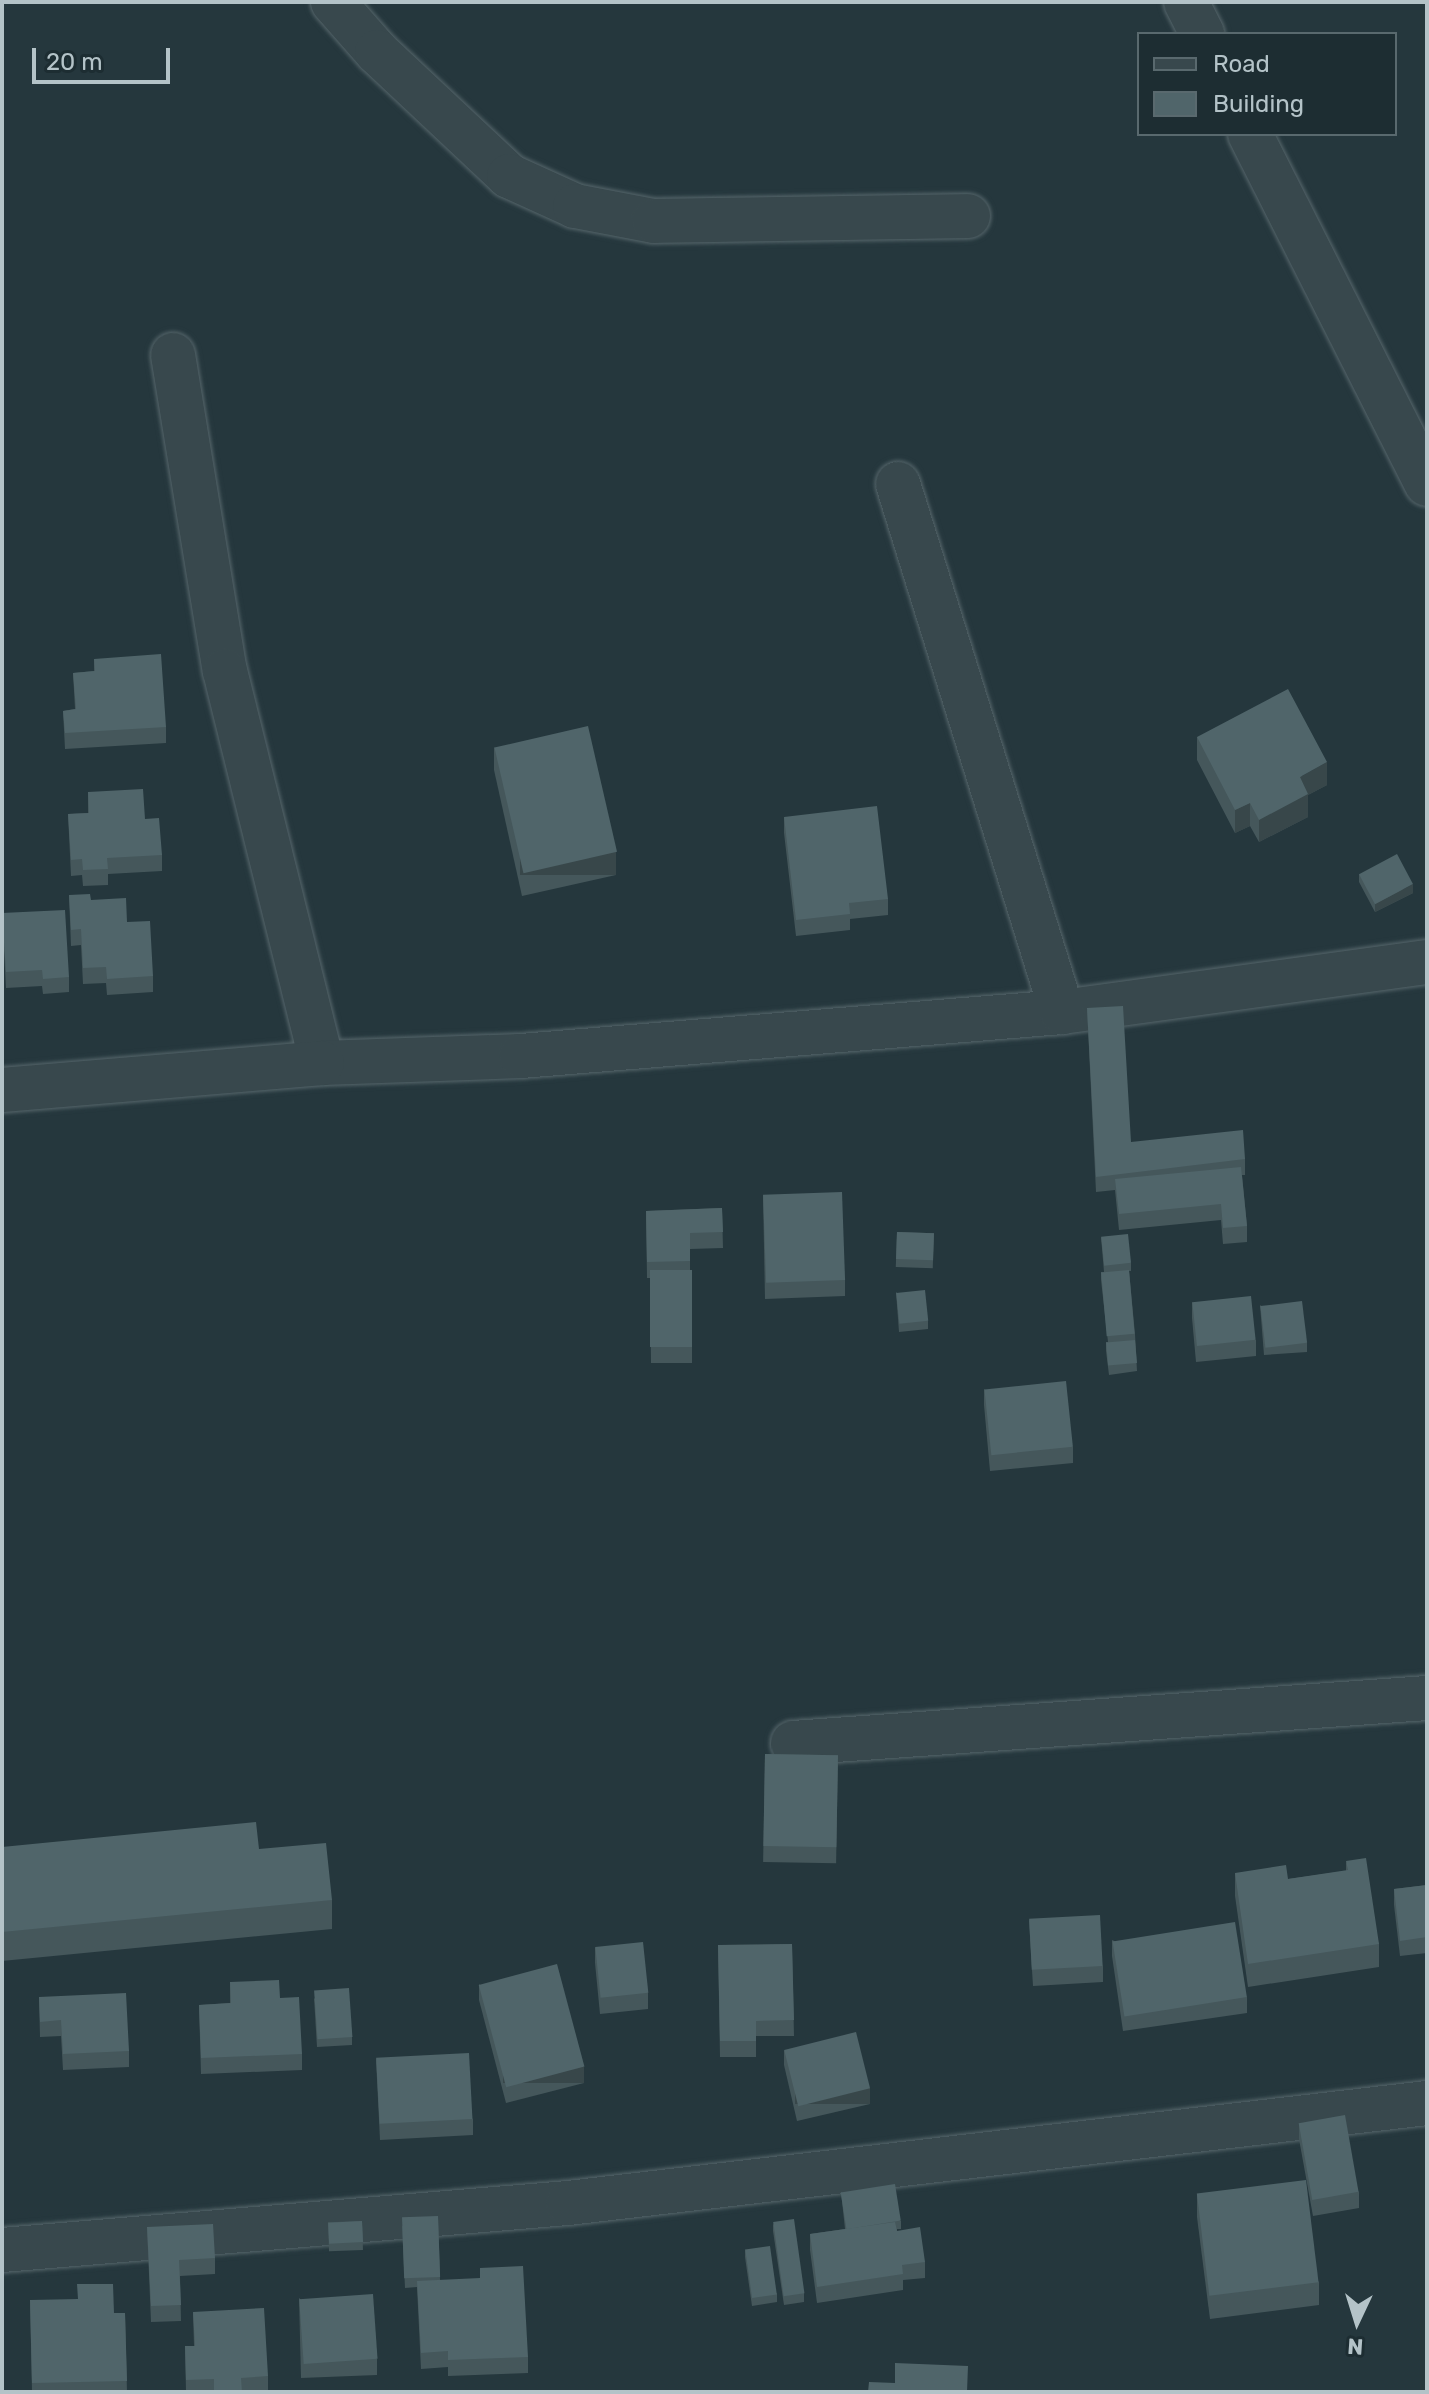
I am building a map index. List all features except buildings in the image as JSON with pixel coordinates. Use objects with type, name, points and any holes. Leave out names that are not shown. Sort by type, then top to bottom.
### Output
[{"type":"street","points":[[333,2],[377,52],[509,176],[575,206],[654,221],[968,216]]},
{"type":"street","points":[[1186,2],[1201,32]]},
{"type":"street","points":[[1251,136],[1427,484]]},
{"type":"street","points":[[173,355],[225,671],[322,1063]]},
{"type":"street","points":[[898,484],[1062,1012]]},
{"type":"street","points":[[2,1090],[322,1063],[521,1056],[1062,1012],[1427,962]]},
{"type":"street","points":[[793,1743],[1427,1698]]},
{"type":"street","points":[[2,2250],[568,2203],[1427,2103]]}]
